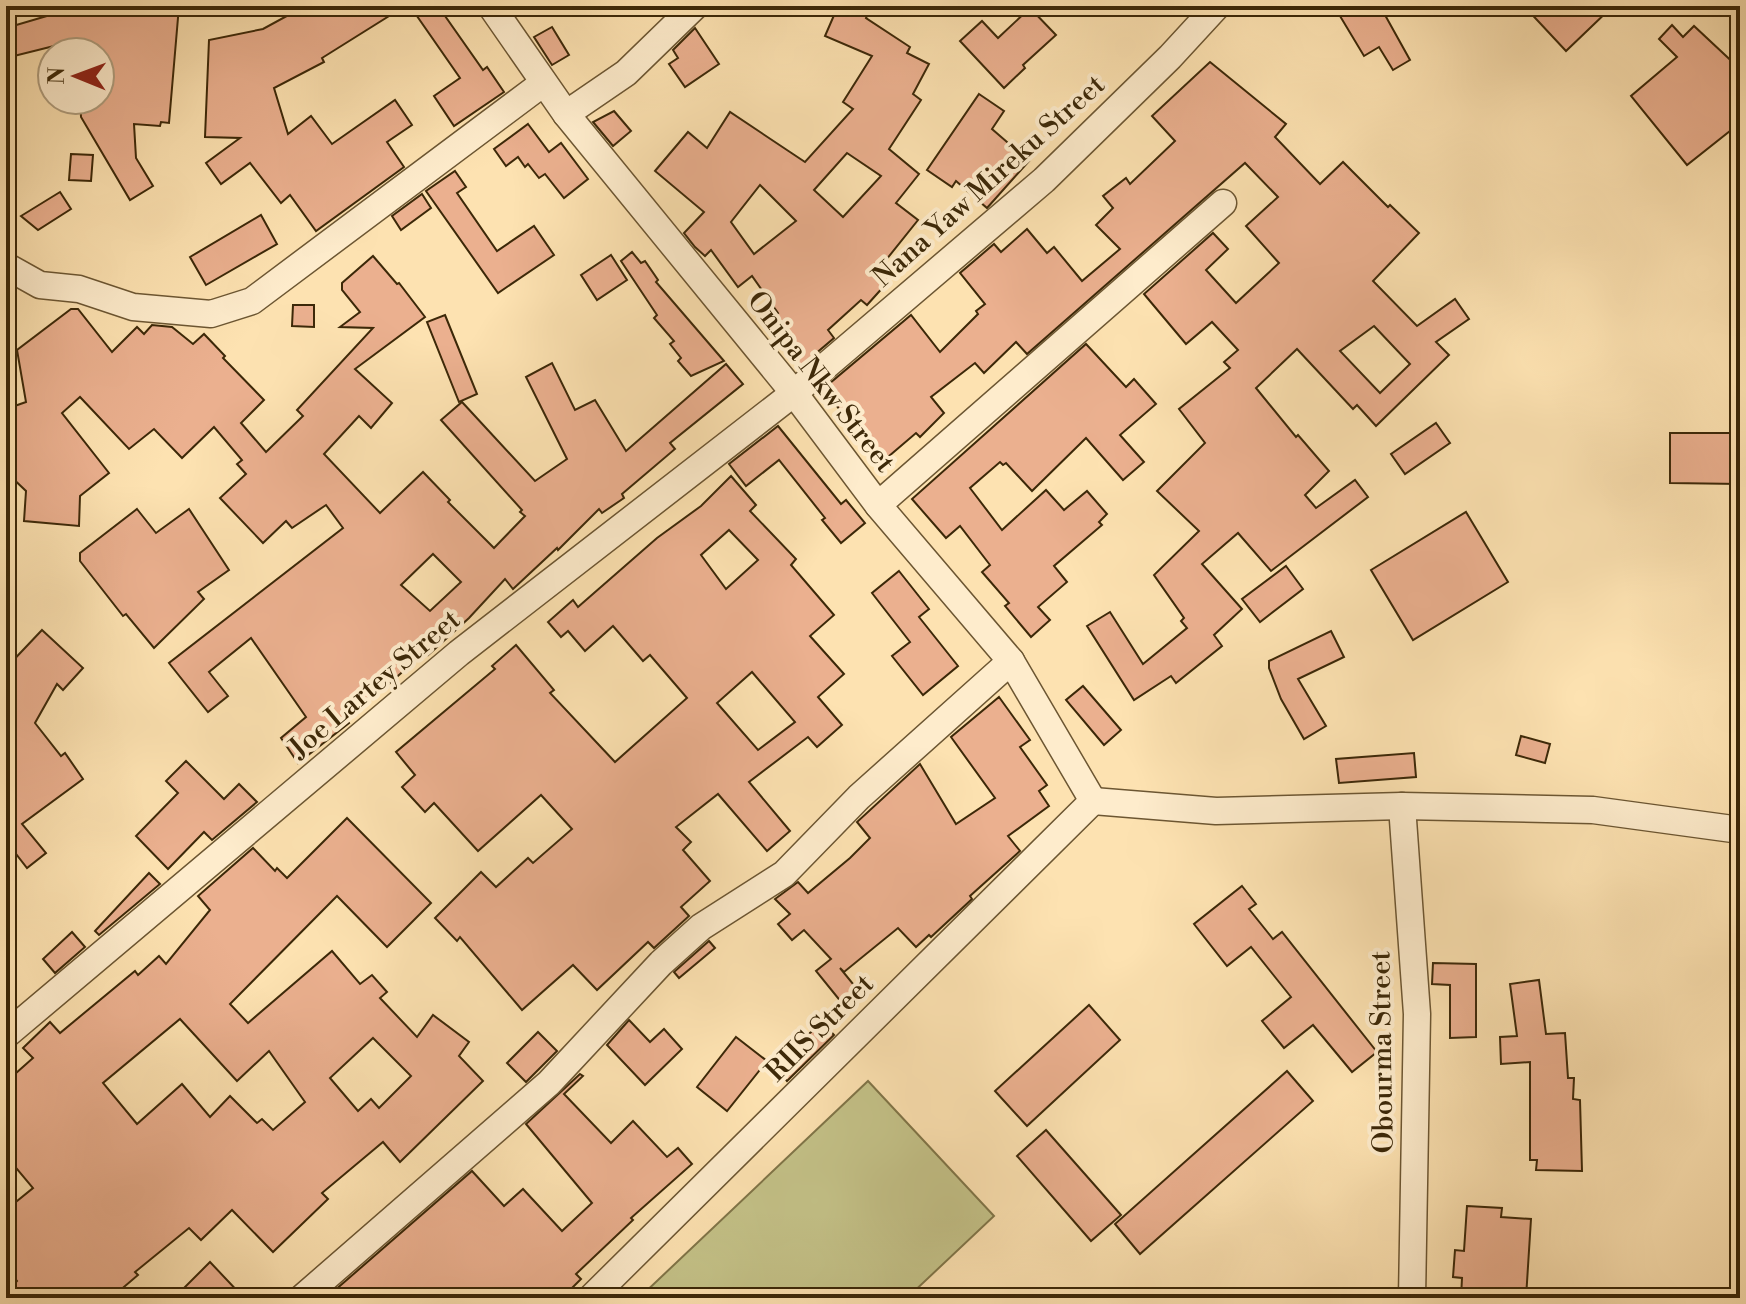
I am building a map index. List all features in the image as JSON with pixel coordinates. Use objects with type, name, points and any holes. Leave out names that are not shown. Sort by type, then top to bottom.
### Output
[{"type":"street","name":"Onipa Nkw Street","points":[[491,6],[542,84],[794,393],[878,505],[1011,661],[1093,801]]},
{"type":"street","points":[[566,114],[626,73],[695,6]]},
{"type":"street","name":"Nana Yaw Mireku Street","points":[[794,393],[1044,180],[1170,57],[1217,6]]},
{"type":"street","points":[[6,266],[40,285],[79,289],[133,307],[211,314],[252,301],[542,84]]},
{"type":"street","points":[[878,505],[1223,203]]},
{"type":"street","name":"Joe Lartey Street","points":[[6,1035],[459,653],[794,393]]},
{"type":"street","points":[[302,1298],[549,1083],[671,954],[711,919],[784,874],[859,797],[1011,661]]},
{"type":"street","points":[[1093,801],[1216,811],[1402,806],[1593,810],[1740,830]]},
{"type":"street","name":"RIIS Street","points":[[591,1298],[1093,801]]},
{"type":"street","name":"Obourma Street","points":[[1402,806],[1417,1014],[1412,1298]]},
{"type":"shaded area","points":[[868,1081],[994,1216],[907,1298],[639,1298]]},
{"type":"building","points":[[85,6],[179,6],[169,123],[161,122],[160,126],[134,124],[136,158],[153,186],[130,200],[81,117],[116,116],[116,36],[36,36],[36,50],[6,58],[6,28],[57,13],[86,9]]},
{"type":"building","points":[[305,6],[405,6],[322,58],[324,62],[274,88],[288,134],[311,116],[332,144],[395,100],[412,125],[387,142],[404,167],[316,231],[290,195],[281,203],[250,163],[221,184],[206,163],[240,138],[205,137],[209,40],[263,29]]},
{"type":"building","points":[[410,6],[438,6],[483,70],[487,67],[504,92],[454,126],[434,96],[460,78]]},
{"type":"building","points":[[838,6],[871,6],[866,18],[910,47],[907,53],[929,64],[913,94],[921,100],[889,149],[919,174],[896,203],[918,220],[882,265],[894,275],[867,305],[861,300],[828,330],[834,338],[801,366],[764,325],[778,313],[752,276],[738,287],[711,250],[705,256],[695,247],[684,233],[704,212],[655,171],[688,132],[707,148],[730,112],[805,162],[853,109],[843,102],[872,56],[825,36]],"holes":[[[847,153],[881,176],[843,217],[814,190]],[[760,185],[796,221],[754,254],[731,222]]]},
{"type":"building","points":[[1334,6],[1380,6],[1410,60],[1393,70],[1379,47],[1364,56]]},
{"type":"building","points":[[1524,6],[1613,6],[1566,51]]},
{"type":"building","points":[[1030,8],[1056,35],[1023,65],[1025,68],[1004,88],[960,41],[982,21],[998,38]]},
{"type":"building","points":[[1672,25],[1683,37],[1694,26],[1740,69],[1740,123],[1687,165],[1631,96],[1677,57],[1659,39]]},
{"type":"building","points":[[552,27],[569,55],[552,65],[534,37]]},
{"type":"building","points":[[695,28],[719,64],[685,87],[669,64],[678,58],[673,50]]},
{"type":"building","points":[[1210,62],[1286,124],[1275,137],[1320,184],[1343,162],[1419,233],[1373,281],[1417,326],[1455,299],[1469,319],[1436,342],[1449,355],[1376,426],[1357,405],[1353,409],[1297,349],[1256,388],[1329,471],[1305,495],[1316,508],[1355,480],[1368,497],[1271,571],[1238,533],[1202,564],[1242,609],[1214,635],[1222,646],[1176,683],[1171,676],[1134,700],[1087,626],[1110,612],[1143,664],[1187,628],[1181,621],[1184,618],[1154,575],[1199,531],[1157,491],[1205,443],[1179,409],[1230,368],[1224,362],[1238,350],[1212,322],[1186,344],[1144,294],[1213,233],[1228,249],[1206,270],[1236,303],[1279,263],[1246,226],[1278,197],[1245,163],[1027,354],[1016,342],[984,373],[975,363],[931,397],[944,413],[920,437],[916,433],[882,462],[823,389],[911,315],[940,352],[985,304],[960,273],[994,244],[1001,252],[1027,229],[1047,253],[1054,247],[1082,281],[1120,249],[1096,225],[1113,208],[1103,196],[1126,178],[1130,184],[1175,141],[1152,116]],"holes":[[[1374,326],[1410,364],[1380,393],[1340,351]]]},
{"type":"building","points":[[979,94],[1004,111],[992,129],[1029,161],[987,208],[956,181],[952,187],[927,170]]},
{"type":"building","points":[[614,111],[631,131],[613,146],[593,122]]},
{"type":"building","points":[[528,124],[549,152],[561,143],[588,179],[564,198],[545,174],[539,178],[518,157],[506,166],[494,149]]},
{"type":"building","points":[[71,154],[93,155],[91,181],[69,180]]},
{"type":"building","points":[[455,171],[466,187],[457,193],[497,251],[534,226],[554,255],[498,293],[426,191]]},
{"type":"building","points":[[60,192],[71,209],[38,230],[21,216]]},
{"type":"building","points":[[422,194],[431,208],[401,230],[392,216]]},
{"type":"building","points":[[261,215],[277,244],[206,285],[190,257]]},
{"type":"building","points":[[632,252],[641,263],[645,261],[658,280],[656,282],[724,361],[691,376],[678,361],[681,358],[670,344],[674,341],[654,318],[657,315],[621,261]]},
{"type":"building","points":[[611,255],[627,280],[597,300],[581,275]]},
{"type":"building","points":[[373,256],[425,317],[355,369],[392,403],[371,428],[359,416],[324,454],[380,513],[423,472],[494,548],[525,516],[441,420],[462,402],[535,481],[567,459],[526,377],[552,363],[575,410],[595,400],[626,451],[726,364],[743,384],[670,443],[675,449],[622,494],[624,498],[602,513],[599,509],[513,589],[505,579],[469,618],[428,655],[425,652],[374,697],[372,694],[345,717],[349,723],[298,763],[281,738],[306,717],[251,638],[209,672],[228,696],[208,712],[169,663],[343,528],[326,505],[292,528],[286,521],[263,543],[220,498],[246,474],[237,464],[242,460],[214,427],[182,458],[154,429],[129,449],[80,397],[62,413],[109,473],[80,496],[79,526],[24,521],[26,491],[6,472],[6,409],[26,402],[17,350],[71,309],[78,309],[112,352],[137,327],[144,334],[152,325],[172,327],[193,344],[204,334],[264,400],[241,423],[266,452],[303,416],[297,410],[373,328],[340,327],[360,312],[342,290],[342,283]],"holes":[[[433,554],[461,582],[430,611],[401,585]]]},
{"type":"building","points":[[293,305],[314,305],[314,327],[292,326]]},
{"type":"building","points":[[445,315],[477,394],[459,402],[427,322]]},
{"type":"building","points":[[1086,344],[1126,387],[1134,379],[1156,404],[1120,435],[1144,462],[1123,480],[1086,438],[1032,491],[1006,463],[1003,465],[1000,462],[970,488],[1002,530],[1046,490],[1064,510],[1087,491],[1107,514],[1099,522],[1102,525],[1054,566],[1067,582],[1038,607],[1050,620],[1031,637],[1005,606],[1009,603],[982,572],[990,565],[960,526],[946,538],[912,499]]},
{"type":"building","points":[[1436,423],[1450,443],[1405,474],[1391,454]]},
{"type":"building","points":[[778,426],[841,504],[846,500],[865,523],[841,543],[779,460],[746,486],[729,464]]},
{"type":"building","points":[[1670,433],[1740,433],[1740,484],[1670,483]]},
{"type":"building","points":[[731,476],[756,505],[750,511],[796,559],[791,565],[834,615],[810,636],[844,674],[818,697],[842,725],[817,747],[808,737],[749,782],[790,831],[767,851],[718,794],[676,827],[691,842],[683,850],[710,881],[681,907],[689,916],[654,948],[648,942],[597,990],[573,965],[522,1010],[460,937],[457,941],[435,918],[481,872],[496,887],[528,858],[533,863],[572,829],[541,795],[478,851],[434,803],[425,812],[402,787],[415,775],[396,752],[495,669],[492,666],[516,645],[554,690],[550,693],[615,762],[687,698],[650,655],[643,661],[613,626],[585,651],[568,631],[561,637],[548,622],[573,600],[578,607],[657,538],[701,506]],"holes":[[[729,530],[758,560],[726,589],[701,555]],[[752,672],[795,722],[758,750],[717,703]]]},
{"type":"building","points":[[137,509],[156,533],[189,509],[229,570],[198,592],[204,599],[154,648],[126,614],[123,616],[80,561],[80,553]]},
{"type":"building","points":[[1466,512],[1508,582],[1413,640],[1371,570]]},
{"type":"building","points":[[1286,566],[1303,589],[1260,622],[1242,599]]},
{"type":"building","points":[[899,571],[929,609],[919,617],[958,666],[923,695],[892,656],[910,642],[872,593]]},
{"type":"building","points":[[42,630],[83,668],[63,690],[57,684],[35,723],[61,756],[65,753],[83,779],[22,824],[46,853],[27,868],[6,841],[6,668]]},
{"type":"building","points":[[1331,631],[1344,657],[1298,679],[1326,726],[1304,739],[1281,699],[1269,661]]},
{"type":"building","points":[[1083,686],[1121,730],[1104,745],[1066,700]]},
{"type":"building","points":[[999,697],[1030,740],[1020,747],[1047,785],[1039,791],[1049,806],[1008,836],[1020,851],[931,937],[929,935],[916,947],[898,928],[844,972],[840,968],[858,990],[842,1003],[816,971],[831,959],[804,930],[792,940],[778,924],[790,914],[775,899],[798,882],[808,893],[850,858],[870,838],[857,822],[920,764],[956,824],[995,798],[951,737]]},
{"type":"building","points":[[1521,736],[1550,744],[1545,763],[1516,755]]},
{"type":"building","points":[[1414,753],[1416,777],[1339,783],[1336,759]]},
{"type":"building","points":[[186,761],[224,799],[239,784],[257,802],[212,840],[204,832],[168,869],[136,836],[178,793],[166,781]]},
{"type":"building","points":[[347,818],[431,903],[387,947],[337,896],[230,1004],[248,1023],[332,951],[360,984],[372,975],[387,992],[380,998],[417,1037],[433,1015],[469,1042],[459,1056],[483,1081],[400,1162],[383,1142],[322,1193],[328,1199],[273,1252],[232,1210],[201,1240],[189,1228],[135,1272],[138,1275],[111,1298],[6,1298],[17,1281],[6,1267],[6,1210],[33,1188],[6,1156],[6,1082],[33,1058],[23,1048],[50,1022],[60,1033],[135,971],[138,975],[159,956],[166,964],[210,910],[198,896],[253,848],[275,871],[277,868],[287,878]],"holes":[[[180,1019],[237,1081],[269,1051],[305,1102],[273,1130],[262,1119],[257,1123],[230,1096],[210,1117],[182,1084],[137,1124],[103,1083]],[[373,1038],[411,1076],[379,1108],[371,1099],[358,1111],[330,1078]]]},
{"type":"building","points":[[149,873],[160,884],[99,935],[95,931]]},
{"type":"building","points":[[1242,886],[1256,904],[1249,909],[1273,939],[1282,932],[1377,1052],[1352,1072],[1313,1025],[1284,1048],[1262,1021],[1291,997],[1251,947],[1227,966],[1194,924]]},
{"type":"building","points":[[72,932],[85,947],[55,973],[43,959]]},
{"type":"building","points":[[709,941],[715,948],[679,978],[674,972]]},
{"type":"building","points":[[1433,963],[1476,964],[1476,1037],[1450,1038],[1450,985],[1432,984]]},
{"type":"building","points":[[1539,980],[1546,1034],[1565,1033],[1568,1078],[1574,1078],[1573,1099],[1580,1100],[1582,1171],[1536,1170],[1537,1160],[1530,1160],[1530,1062],[1501,1064],[1500,1037],[1517,1036],[1510,984]]},
{"type":"building","points":[[1089,1005],[1120,1040],[1027,1126],[995,1091]]},
{"type":"building","points":[[629,1020],[650,1042],[664,1029],[682,1049],[645,1085],[607,1045]]},
{"type":"building","points":[[822,1022],[834,1035],[787,1081],[774,1066]]},
{"type":"building","points":[[538,1032],[557,1051],[526,1082],[507,1063]]},
{"type":"building","points":[[736,1037],[767,1061],[727,1111],[697,1087]]},
{"type":"building","points":[[1287,1071],[1313,1101],[1140,1254],[1115,1224]]},
{"type":"building","points":[[580,1074],[583,1076],[564,1094],[611,1143],[633,1121],[667,1157],[678,1148],[692,1164],[631,1218],[633,1220],[576,1274],[581,1279],[562,1298],[326,1298],[472,1171],[504,1206],[523,1189],[562,1231],[592,1203],[526,1124]]},
{"type":"building","points":[[1046,1130],[1121,1215],[1091,1241],[1017,1156]]},
{"type":"building","points":[[1467,1206],[1502,1208],[1501,1217],[1531,1219],[1526,1298],[1461,1298],[1462,1278],[1453,1277],[1455,1250],[1464,1251]]},
{"type":"building","points":[[210,1262],[244,1298],[174,1298]]}]
